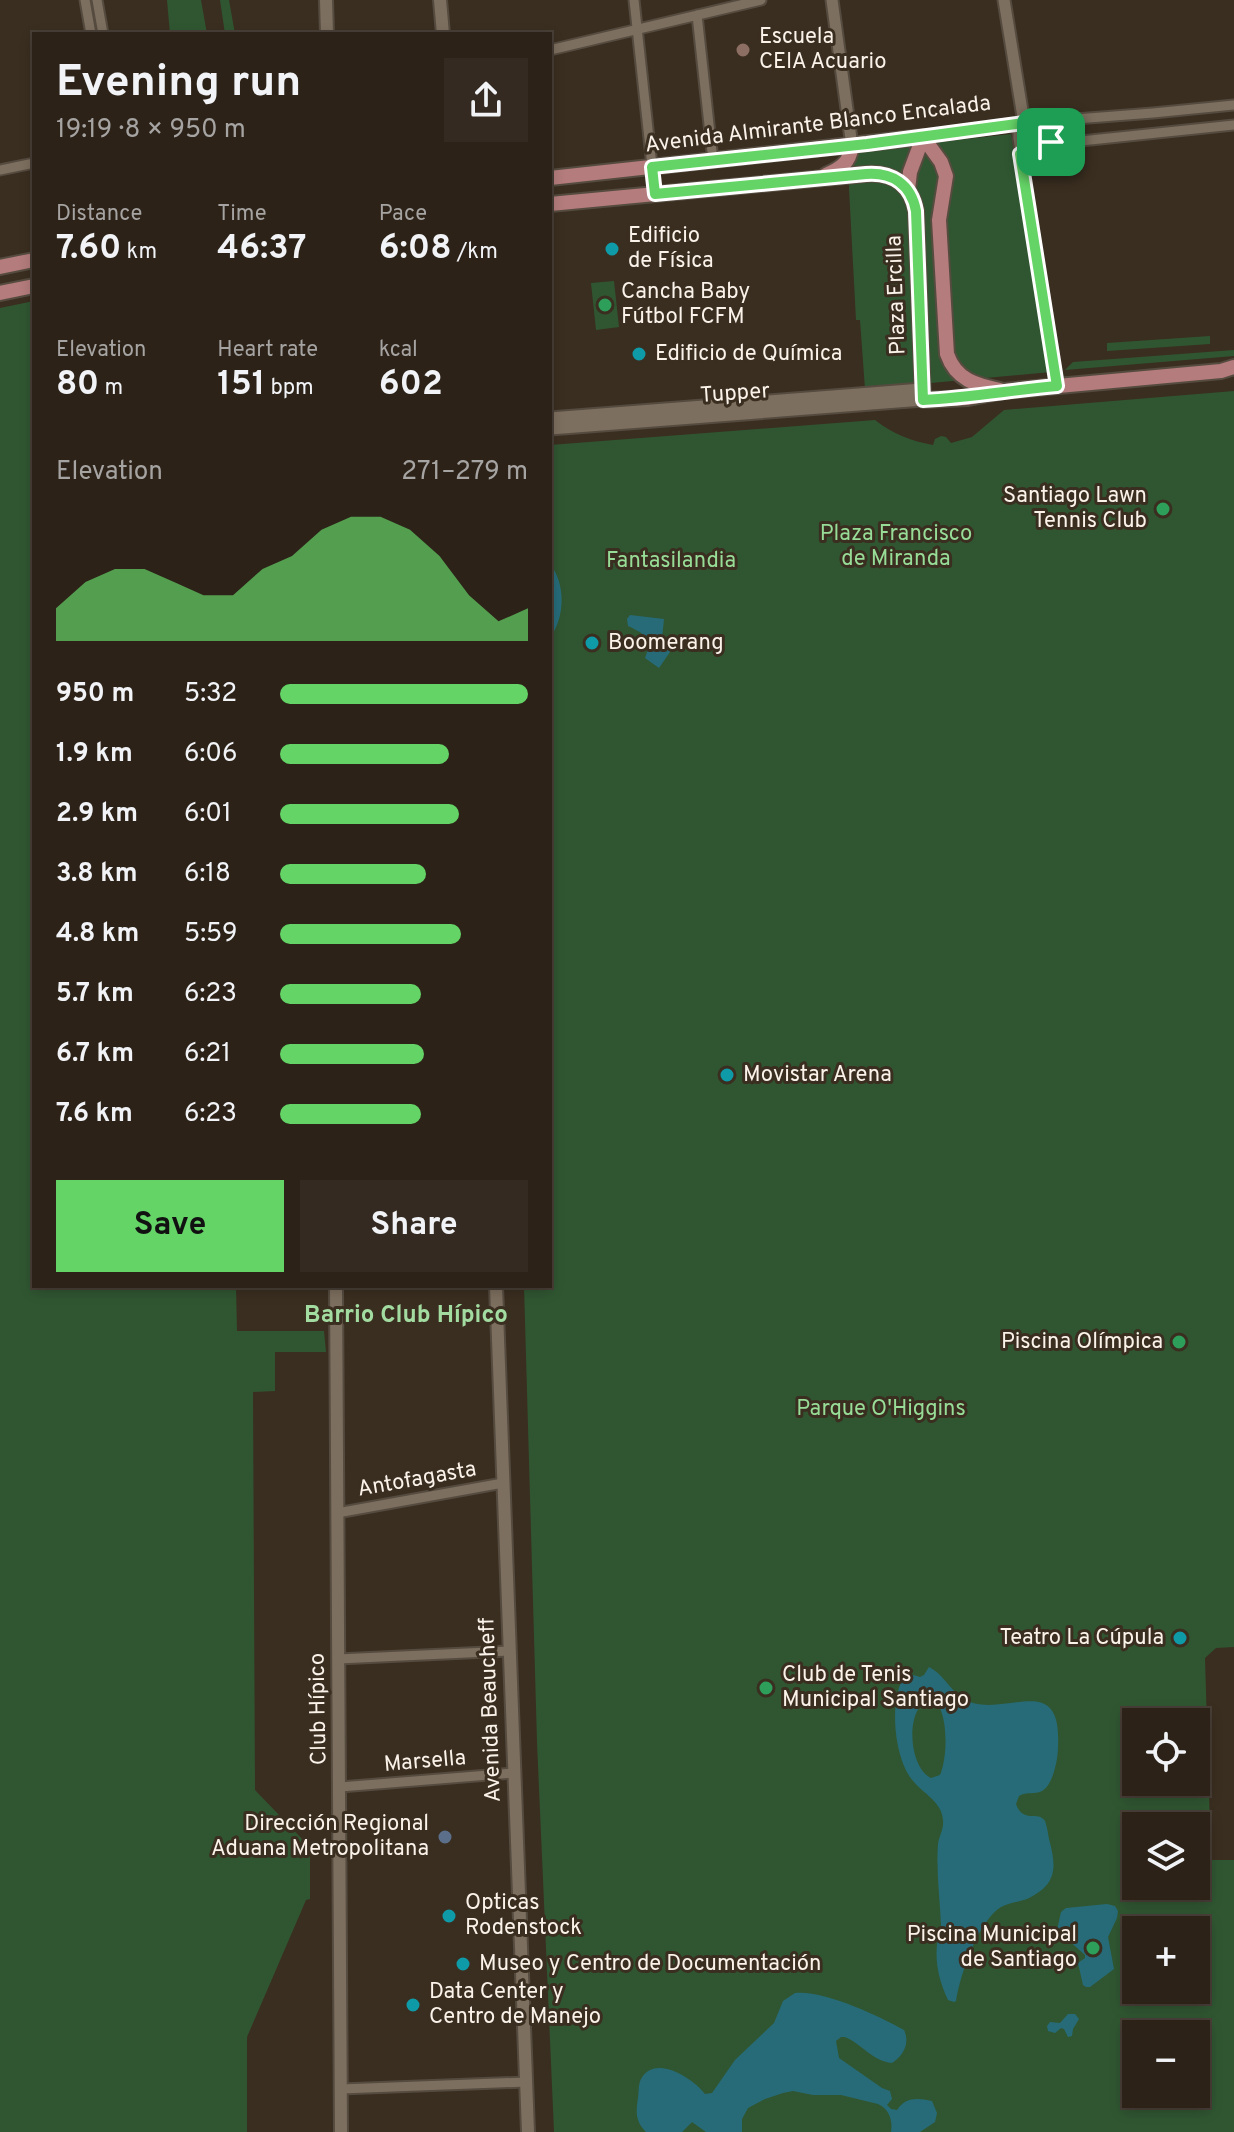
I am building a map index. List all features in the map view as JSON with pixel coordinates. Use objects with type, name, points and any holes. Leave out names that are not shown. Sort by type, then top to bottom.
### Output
[{"type":"main road","points":[[326,0],[327,32]]},
{"type":"main road","points":[[440,0],[443,32]]},
{"type":"main road","points":[[908,190],[910,172],[923,137]]},
{"type":"main road","name":"Avenida Almirante Blanco Encalada","points":[[552,178],[923,137]]},
{"type":"main road","name":"Plaza Ercilla","points":[[923,137],[941,162],[946,176],[939,220],[947,354],[956,372],[967,381],[1004,391]]},
{"type":"main road","points":[[815,180],[844,165],[852,146]]},
{"type":"main road","points":[[552,204],[876,173],[892,177],[908,190]]},
{"type":"main road","name":"Plaza Ercilla","points":[[908,190],[916,211],[923,395]]},
{"type":"main road","points":[[0,267],[32,260]]},
{"type":"main road","points":[[0,293],[32,286]]},
{"type":"main road","points":[[923,395],[968,398],[1004,391],[1230,370]]},
{"type":"main road","name":"Club Hípico","points":[[336,1288],[341,2132]]},
{"type":"main road","name":"Avenida Beaucheff","points":[[496,1288],[528,2132]]},
{"type":"street","points":[[85,0],[91,32]]},
{"type":"street","points":[[97,0],[103,32]]},
{"type":"street","points":[[634,0],[655,194]]},
{"type":"street","points":[[552,50],[761,0]]},
{"type":"street","points":[[832,0],[852,146]]},
{"type":"street","points":[[1004,0],[1024,123],[1038,136],[1060,144]]},
{"type":"street","points":[[697,15],[713,161]]},
{"type":"street","name":"Avenida Almirante Blanco Encalada","points":[[923,137],[1024,123],[1234,105]]},
{"type":"street","points":[[1196,109],[1198,129]]},
{"type":"street","points":[[1024,123],[1018,132],[1020,154],[1057,386]]},
{"type":"street","points":[[1020,154],[1033,146],[1234,125]]},
{"type":"street","points":[[0,170],[32,163]]},
{"type":"street","name":"Tupper","points":[[552,418],[923,395]]},
{"type":"street","name":"Tupper","points":[[552,429],[923,395]]},
{"type":"street","name":"Antofagasta","points":[[337,1513],[503,1483]]},
{"type":"street","points":[[338,1659],[509,1651]]},
{"type":"street","name":"Marsella","points":[[340,1787],[514,1773]]},
{"type":"street","points":[[341,2089],[526,2082]]},
{"type":"green space","points":[[167,0],[201,0],[207,32],[170,32]]},
{"type":"green space","points":[[220,0],[229,0],[235,32],[225,32]]},
{"type":"green space","points":[[1011,134],[1051,372],[865,389],[860,320],[856,320],[849,188],[851,152]]},
{"type":"green space","name":"Cancha Baby Fútbol FCFM","points":[[614,281],[619,327],[596,330],[591,283]]},
{"type":"green space","points":[[32,301],[32,1288],[236,1288],[237,1331],[324,1331],[326,1352],[275,1352],[275,1391],[253,1392],[255,1790],[305,1842],[306,1854],[310,1855],[310,1899],[306,1900],[247,2037],[247,2132],[0,2132],[0,308]]},
{"type":"green space","points":[[1210,336],[1210,344],[1107,351],[1107,343]]},
{"type":"green space","points":[[1234,350],[1234,356],[1065,370],[1073,362]]},
{"type":"green space","name":"Parque O'Higgins","points":[[1234,391],[1234,1647],[1216,1648],[1205,1658],[1206,1708],[1122,1708],[1122,1796],[1209,1796],[1210,1812],[1122,1812],[1122,1900],[1210,1900],[1210,1826],[1211,1860],[1234,1860],[1234,2132],[554,2132],[537,1742],[524,1288],[552,1288],[552,445],[875,420],[917,441],[933,445],[935,439],[941,436],[951,443],[972,437],[1004,410]]},
{"type":"water","points":[[552,567],[559,581],[562,601],[552,635]]},
{"type":"water","points":[[630,615],[664,619],[662,638],[666,644],[674,646],[659,668],[645,658],[648,641],[643,634],[628,626]]},
{"type":"water","points":[[929,1667],[958,1695],[970,1702],[985,1705],[1030,1701],[1042,1703],[1051,1710],[1057,1724],[1057,1758],[1049,1783],[1042,1791],[1019,1796],[1016,1804],[1022,1814],[1045,1821],[1053,1872],[1040,1892],[1001,1907],[985,1924],[971,1950],[954,2002],[948,2000],[937,1963],[941,1925],[938,1854],[942,1814],[936,1803],[907,1772],[896,1730],[896,1699],[905,1675],[924,1675]],"holes":[[[932,1698],[938,1704],[944,1722],[945,1757],[940,1775],[931,1778],[923,1772],[914,1750],[913,1723],[923,1703]]]},
{"type":"water","name":"Piscina Municipal de Santiago","points":[[1115,1906],[1118,1911],[1108,1937],[1114,1969],[1086,1987],[1078,1963],[1085,1955],[1057,1930],[1061,1912],[1066,1908]]},
{"type":"water","points":[[795,1993],[836,2000],[904,2030],[905,2048],[892,2063],[879,2059],[845,2037],[836,2041],[839,2058],[890,2091],[892,2099],[887,2105],[891,2109],[897,2110],[912,2100],[932,2101],[937,2113],[935,2122],[920,2132],[891,2132],[889,2115],[878,2104],[841,2095],[793,2091],[765,2099],[748,2108],[742,2119],[742,2132],[706,2132],[692,2122],[682,2132],[646,2132],[637,2112],[639,2084],[647,2072],[665,2068],[684,2076],[705,2094],[712,2093],[735,2060],[774,2023],[783,2001]]},
{"type":"water","points":[[1068,2014],[1075,2014],[1079,2019],[1072,2036],[1068,2037],[1061,2028],[1055,2033],[1048,2031],[1050,2022],[1060,2023]]},
{"type":"place","name":"Escuela CEIA Acuario","points":[[743,50]]},
{"type":"place","name":"Edificio de Física","points":[[612,249]]},
{"type":"place","name":"Cancha Baby Fútbol FCFM","points":[[605,305]]},
{"type":"place","name":"Edificio de Química","points":[[639,354]]},
{"type":"place","name":"Santiago Lawn Tennis Club","points":[[1163,509]]},
{"type":"place","name":"Boomerang","points":[[592,643]]},
{"type":"place","name":"Movistar Arena","points":[[727,1075]]},
{"type":"place","name":"Piscina Olímpica","points":[[1179,1342]]},
{"type":"place","name":"Teatro La Cúpula","points":[[1180,1638]]},
{"type":"place","name":"Club de Tenis Municipal Santiago","points":[[766,1688]]},
{"type":"place","name":"Dirección Regional Aduana Metropolitana","points":[[445,1837]]},
{"type":"place","name":"Opticas Rodenstock","points":[[449,1916]]},
{"type":"place","name":"Piscina Municipal de Santiago","points":[[1093,1948]]},
{"type":"place","name":"Museo y Centro de Documentación","points":[[463,1964]]},
{"type":"place","name":"Data Center y Centro de Manejo","points":[[413,2005]]},
{"type":"district","name":"Barrio Club Hípico","points":[[406,1316]]},
{"type":"route","points":[[1024,123],[1038,136],[1051,142],[1060,144],[1033,146],[1020,154],[1057,386],[957,399],[923,400],[916,211],[911,194],[899,182],[876,173],[655,194],[652,167],[867,144],[1024,123]]},
{"type":"park label","name":"Plaza Francisco de Miranda","points":[[896,546]]},
{"type":"park label","name":"Fantasilandia","points":[[671,561]]}]
